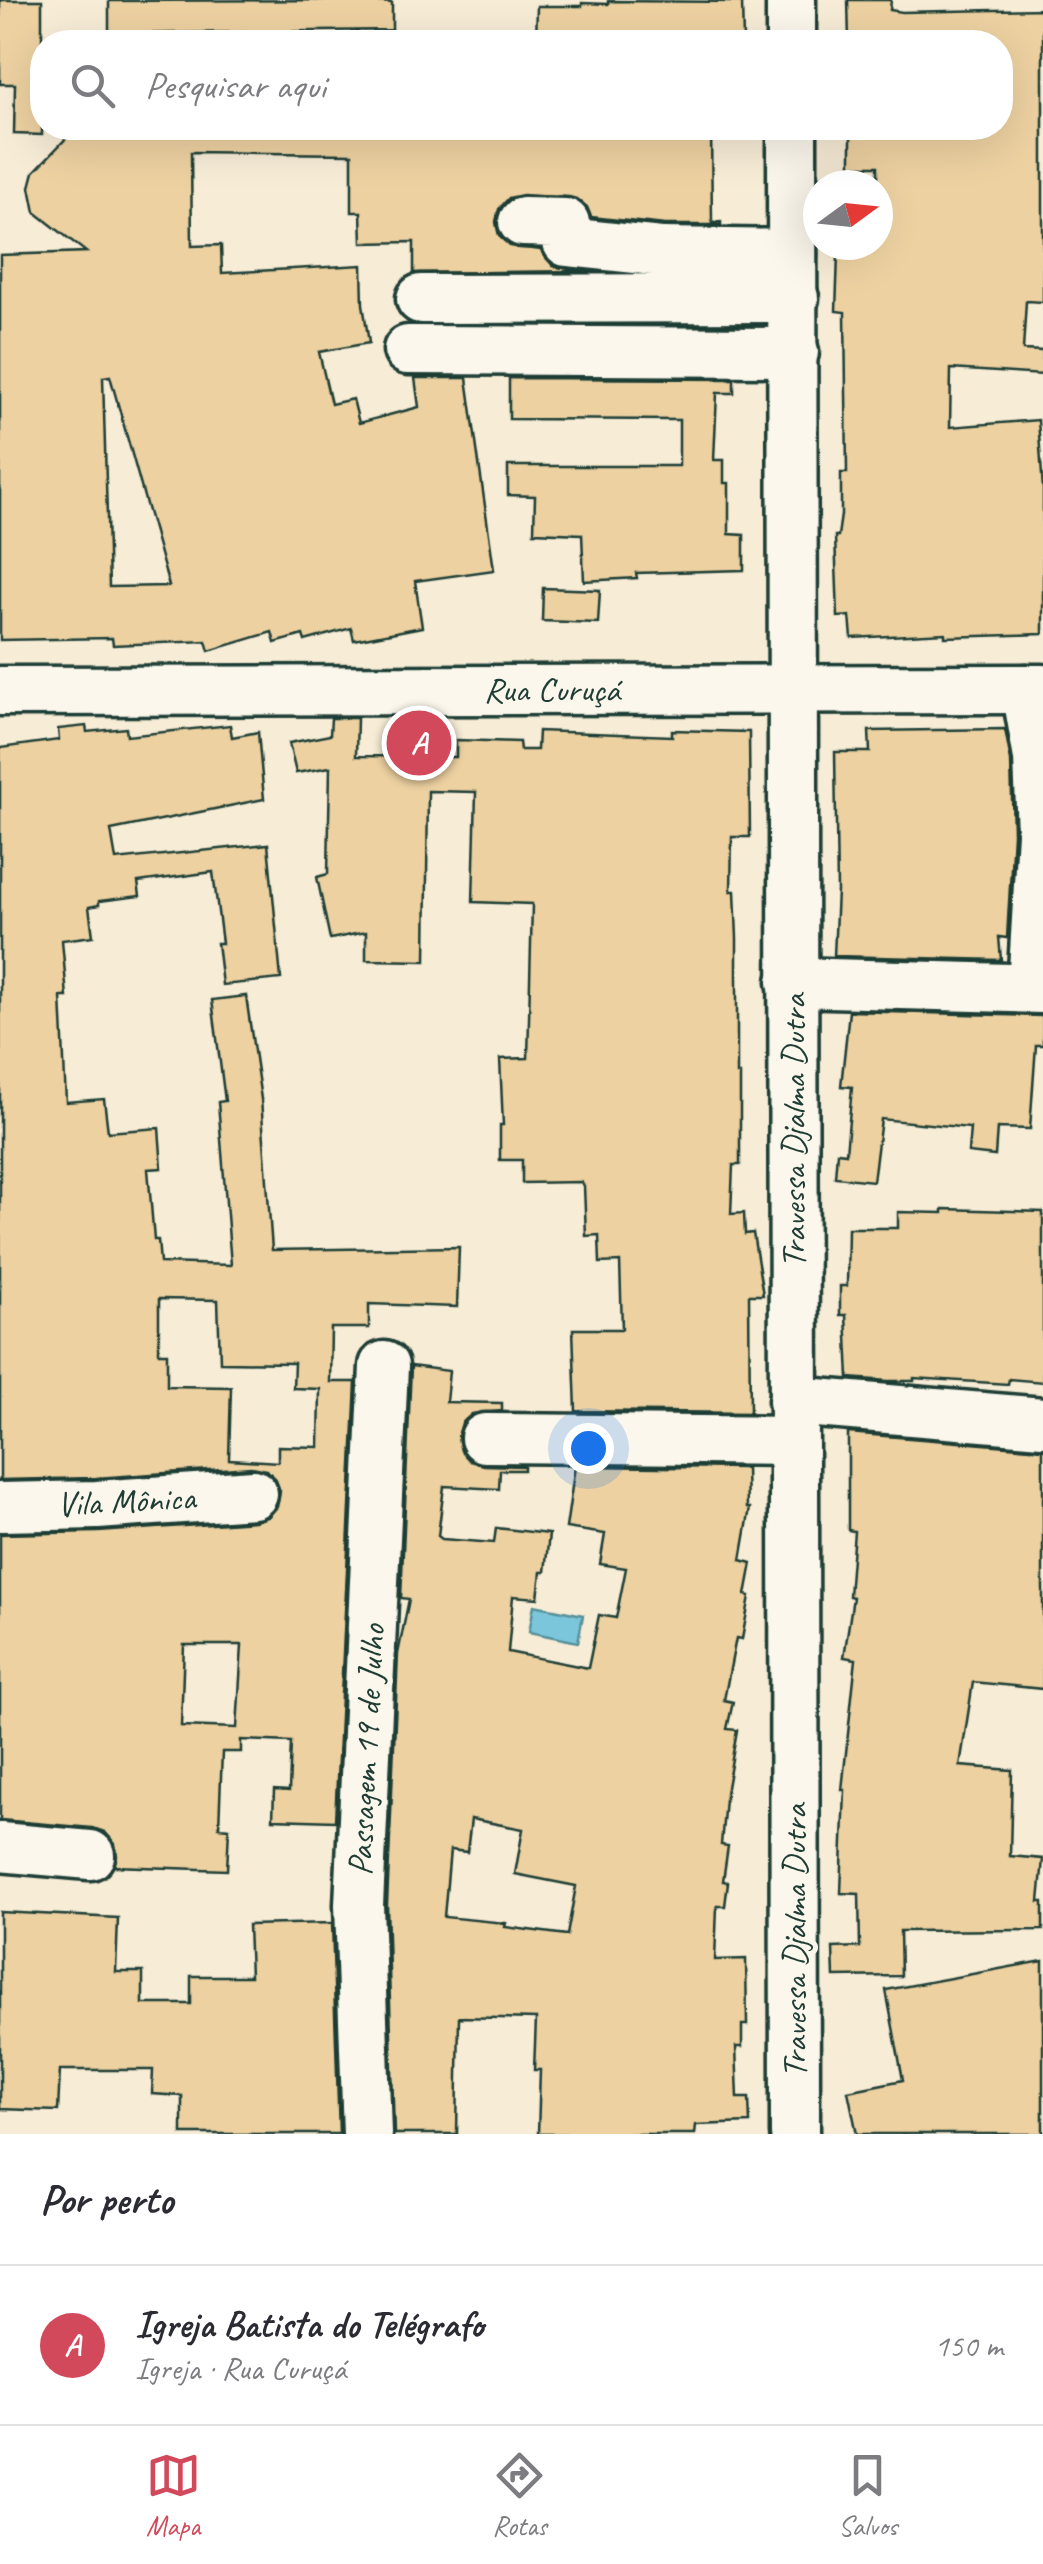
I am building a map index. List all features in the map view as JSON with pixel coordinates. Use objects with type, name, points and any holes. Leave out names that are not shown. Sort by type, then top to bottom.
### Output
[{"type":"street","points":[[791,0],[792,30]]},
{"type":"street","name":"Travessa Djalma Dutra","points":[[792,140],[795,2134]]},
{"type":"street","points":[[523,222],[564,224],[567,242],[663,252],[793,276]]},
{"type":"street","points":[[420,299],[793,276]]},
{"type":"street","points":[[408,350],[794,352]]},
{"type":"street","points":[[792,982],[1038,989],[1041,833],[1034,689]]},
{"type":"street","name":"Rua Curuçá","points":[[0,691],[1034,689]]},
{"type":"street","name":"Passagem 19 de Julho","points":[[367,2134],[359,1905],[384,1366]]},
{"type":"street","points":[[484,1438],[793,1421],[1043,1422]]},
{"type":"street","name":"Vila Mônica","points":[[0,1507],[253,1494]]},
{"type":"street","points":[[0,1847],[90,1855]]},
{"type":"water","points":[[534,1605],[583,1615],[578,1642],[529,1632]]},
{"type":"building","points":[[0,0],[42,0],[42,30],[30,30],[30,135],[14,134],[15,84],[0,84]]},
{"type":"building","points":[[848,0],[891,0],[890,10],[902,12],[1043,9],[1043,302],[1026,301],[1023,350],[1043,351],[1043,375],[951,369],[950,427],[1038,420],[1043,489],[1043,634],[945,637],[945,633],[852,638],[850,616],[838,617],[835,536],[841,515],[841,473],[847,473],[845,312],[836,311],[838,260],[893,260],[893,170],[851,166],[851,140],[1013,140],[1013,30],[849,30]]},
{"type":"building","points":[[109,1],[392,3],[392,30],[109,30]]},
{"type":"building","points":[[742,2],[743,30],[536,30],[537,6]]},
{"type":"building","points":[[65,140],[711,140],[712,223],[721,225],[665,225],[591,217],[577,199],[523,195],[509,198],[499,209],[499,236],[510,246],[541,250],[553,266],[581,271],[414,273],[414,242],[362,243],[361,212],[352,212],[352,154],[191,152],[192,246],[221,245],[222,273],[362,265],[369,343],[319,352],[331,404],[353,399],[359,423],[419,407],[415,378],[467,378],[494,570],[415,581],[422,627],[354,640],[351,628],[305,641],[303,635],[275,643],[272,632],[209,651],[206,641],[113,645],[112,638],[0,640],[0,255],[86,252],[35,212],[30,187],[34,172]],"holes":[[[110,376],[169,586],[109,587],[103,377]]]},
{"type":"building","points":[[509,378],[734,379],[734,393],[717,393],[714,460],[724,460],[724,483],[729,483],[729,534],[744,535],[744,570],[636,573],[637,578],[584,581],[582,534],[534,532],[535,496],[508,495],[508,466],[679,466],[679,420],[509,419]]},
{"type":"building","points":[[543,588],[600,590],[598,623],[542,621]]},
{"type":"building","points":[[331,718],[357,718],[356,756],[456,757],[456,740],[519,742],[520,750],[537,750],[538,731],[672,736],[672,730],[749,732],[750,837],[732,837],[740,1165],[733,1165],[731,1214],[744,1213],[745,1234],[753,1233],[763,1295],[749,1295],[750,1413],[576,1411],[573,1329],[622,1329],[620,1262],[600,1263],[599,1235],[586,1236],[581,1182],[522,1183],[522,1160],[500,1160],[500,1059],[528,1058],[532,904],[473,902],[476,792],[428,791],[426,961],[366,960],[366,932],[330,939],[317,877],[328,874],[330,767],[296,773],[289,743],[330,735]]},
{"type":"building","points":[[230,725],[232,737],[258,732],[264,799],[111,830],[116,860],[268,844],[281,979],[222,985],[217,943],[222,943],[213,872],[138,882],[140,896],[99,901],[99,905],[89,907],[93,936],[62,940],[67,997],[61,997],[66,1102],[104,1099],[108,1132],[159,1128],[162,1168],[148,1169],[154,1240],[158,1240],[160,1263],[231,1265],[218,1102],[225,1101],[212,1000],[246,996],[261,1099],[272,1250],[459,1247],[457,1307],[369,1304],[369,1328],[331,1328],[330,1382],[356,1382],[335,1821],[273,1819],[274,1790],[289,1791],[291,1742],[241,1740],[241,1752],[222,1752],[219,1827],[229,1828],[227,1870],[114,1866],[115,1844],[105,1832],[0,1820],[0,1534],[255,1521],[268,1517],[277,1507],[280,1491],[275,1478],[266,1470],[251,1467],[0,1480],[0,748],[59,740],[58,729],[86,726],[87,732],[126,728],[127,736]],"holes":[[[159,1299],[218,1300],[220,1362],[294,1363],[293,1388],[320,1389],[319,1447],[278,1446],[278,1462],[229,1459],[231,1387],[167,1386],[167,1353],[159,1353]],[[184,1645],[242,1645],[237,1728],[181,1726]]]},
{"type":"building","points":[[1005,729],[1011,761],[1013,833],[1007,938],[999,937],[1001,960],[834,956],[835,752],[870,752],[869,731]]},
{"type":"building","points":[[849,1011],[1043,1016],[1043,1045],[1036,1045],[1030,1129],[997,1128],[995,1156],[968,1153],[970,1128],[881,1119],[873,1181],[835,1177],[837,1152],[846,1153],[852,1087],[841,1086]]},
{"type":"building","points":[[943,1209],[1043,1212],[1043,1382],[849,1378],[846,1315],[840,1315],[840,1286],[847,1286],[848,1228],[898,1228],[898,1212],[943,1213]]},
{"type":"building","points":[[411,1366],[449,1371],[446,1402],[502,1403],[502,1411],[472,1414],[462,1423],[458,1437],[461,1451],[470,1461],[484,1465],[524,1466],[524,1470],[500,1470],[499,1489],[444,1486],[438,1536],[494,1543],[496,1528],[549,1534],[538,1598],[513,1596],[508,1652],[588,1668],[599,1615],[616,1618],[626,1568],[600,1564],[605,1534],[566,1528],[575,1466],[746,1468],[750,1508],[741,1560],[752,1563],[746,1595],[750,1596],[742,1639],[736,1638],[724,1700],[733,1702],[727,1729],[737,1730],[721,1845],[728,1846],[723,1881],[728,1882],[725,1906],[717,1906],[715,1960],[746,1959],[747,2025],[742,2025],[742,2047],[736,2047],[738,2098],[749,2098],[750,2123],[696,2125],[695,2134],[538,2134],[540,2070],[534,2070],[536,2019],[459,2017],[457,2134],[394,2134],[387,1905],[398,1654],[409,1599],[401,1598]],"holes":[[[471,1819],[523,1829],[515,1874],[576,1886],[567,1935],[505,1927],[506,1923],[444,1917],[450,1850],[467,1852]]]},
{"type":"building","points":[[848,1433],[1043,1449],[1043,1689],[973,1682],[960,1766],[1012,1770],[1010,1856],[1043,1859],[1039,1902],[1043,1902],[1043,1930],[900,1931],[901,1976],[834,1977],[833,1948],[860,1947],[859,1894],[841,1893],[842,1790],[856,1659],[844,1657],[853,1597],[849,1596],[854,1531],[848,1530]]},
{"type":"building","points":[[0,1912],[118,1918],[116,1972],[143,1972],[143,2004],[191,2004],[191,1976],[250,1976],[248,1925],[332,1923],[339,2134],[182,2134],[182,2096],[152,2094],[153,2070],[60,2070],[58,2111],[0,2109]]},
{"type":"building","points":[[1043,1961],[1043,2134],[857,2134],[848,2091],[903,2080],[886,1990]]},
{"type":"place","name":"Igreja Batista do Telégrafo","points":[[419,743]]}]
